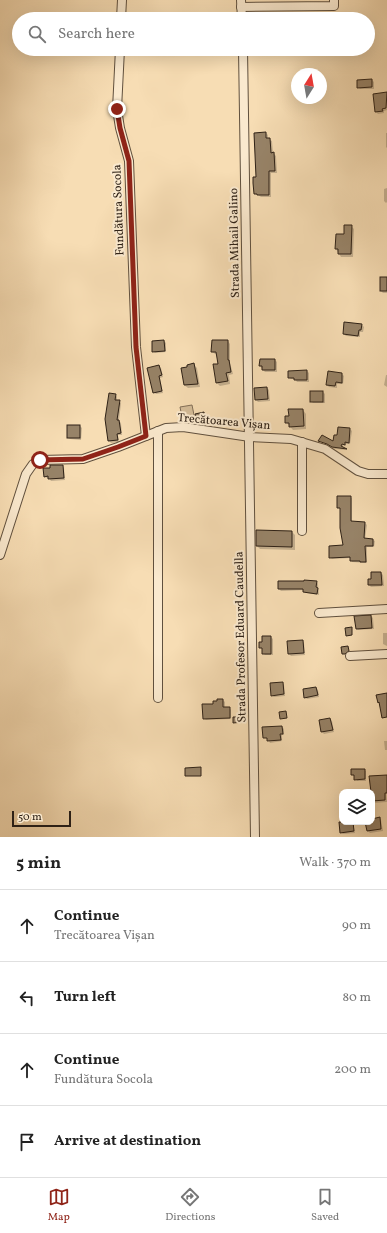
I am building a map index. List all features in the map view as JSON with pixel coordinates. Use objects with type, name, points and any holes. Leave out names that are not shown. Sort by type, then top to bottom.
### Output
[{"type":"street","points":[[122,0],[122,12]]},
{"type":"street","points":[[241,4],[334,6],[334,0]]},
{"type":"street","name":"Fundătura Socola","points":[[120,56],[117,109],[120,128],[129,161],[136,347],[146,436]]},
{"type":"street","name":"Strada Mihail Galino","points":[[243,56],[250,437]]},
{"type":"street","name":"Trecătoarea Vișan","points":[[0,555],[26,474],[33,464],[40,460],[83,459],[166,428],[183,427],[250,437],[291,439],[325,449],[358,471],[368,474],[387,474]]},
{"type":"street","points":[[158,431],[158,698]]},
{"type":"street","name":"Strada Profesor Eduard Caudella","points":[[250,437],[255,837]]},
{"type":"street","points":[[302,442],[302,531]]},
{"type":"street","points":[[319,613],[387,609]]},
{"type":"street","points":[[350,656],[387,654]]},
{"type":"shaded area","points":[[192,405],[195,420],[183,422],[180,407]]},
{"type":"building","points":[[372,79],[372,87],[357,88],[357,80]]},
{"type":"building","points":[[387,92],[386,108],[382,109],[383,111],[375,112],[373,94]]},
{"type":"building","points":[[266,132],[266,138],[270,138],[271,153],[274,152],[275,171],[269,171],[269,195],[257,195],[254,194],[253,183],[253,177],[256,177],[254,133]]},
{"type":"building","points":[[344,225],[352,225],[351,254],[338,254],[338,249],[335,249],[336,234],[344,234]]},
{"type":"building","points":[[380,277],[387,277],[387,291],[380,291]]},
{"type":"building","points":[[344,322],[362,324],[358,336],[343,334]]},
{"type":"building","points":[[164,340],[165,351],[152,352],[152,341]]},
{"type":"building","points":[[212,340],[228,340],[228,360],[231,372],[226,373],[228,381],[216,383],[213,364],[218,364],[216,352],[211,352]]},
{"type":"building","points":[[260,359],[275,359],[275,370],[262,370],[262,366],[259,366]]},
{"type":"building","points":[[194,363],[198,384],[184,385],[181,368],[187,367],[187,365]]},
{"type":"building","points":[[159,365],[162,375],[159,376],[162,391],[153,393],[147,368]]},
{"type":"building","points":[[307,370],[307,380],[294,380],[294,378],[288,378],[288,371]]},
{"type":"building","points":[[328,371],[342,373],[342,383],[336,382],[335,386],[326,385]]},
{"type":"building","points":[[267,387],[268,399],[255,400],[254,388]]},
{"type":"building","points":[[310,391],[323,391],[323,402],[310,402]]},
{"type":"building","points":[[109,393],[116,394],[115,400],[120,400],[117,420],[119,420],[121,433],[117,434],[118,440],[108,441],[105,419]]},
{"type":"building","points":[[288,409],[303,409],[304,426],[289,427],[289,423],[285,423],[285,416],[289,416]]},
{"type":"building","points":[[204,412],[205,419],[197,421],[195,414]]},
{"type":"building","points":[[67,425],[80,425],[80,438],[67,438]]},
{"type":"building","points":[[338,427],[350,428],[349,443],[345,442],[345,445],[342,444],[341,446],[347,449],[332,447],[318,441],[322,435],[333,441],[334,435],[337,435]]},
{"type":"building","points":[[50,465],[63,465],[64,478],[48,479],[48,476],[44,477],[43,468],[50,468]]},
{"type":"building","points":[[337,496],[351,496],[351,521],[365,522],[364,538],[373,539],[373,546],[365,546],[366,562],[350,561],[350,557],[329,558],[329,546],[343,545],[340,528],[340,508],[337,508]]},
{"type":"building","points":[[256,530],[292,531],[292,547],[256,546]]},
{"type":"building","points":[[371,572],[381,572],[382,585],[368,585],[368,579],[371,579]]},
{"type":"building","points":[[278,581],[317,581],[317,594],[303,592],[303,589],[278,589]]},
{"type":"building","points":[[371,615],[372,628],[356,629],[354,616]]},
{"type":"building","points":[[352,627],[352,635],[346,636],[345,628]]},
{"type":"building","points":[[262,636],[271,636],[271,654],[262,654],[262,648],[259,648],[259,642],[262,642]]},
{"type":"building","points":[[303,640],[304,653],[288,654],[287,641]]},
{"type":"building","points":[[348,646],[349,651],[342,654],[341,647]]},
{"type":"building","points":[[283,682],[284,694],[271,696],[270,683]]},
{"type":"building","points":[[316,687],[318,695],[304,698],[303,689]]},
{"type":"building","points":[[387,693],[387,717],[382,718],[376,695]]},
{"type":"building","points":[[217,699],[223,699],[223,707],[230,707],[230,718],[203,719],[202,704],[213,704],[213,701],[217,701]]},
{"type":"building","points":[[286,711],[287,718],[280,719],[279,712]]},
{"type":"building","points":[[233,717],[242,717],[243,722],[233,723]]},
{"type":"building","points":[[330,718],[333,730],[321,732],[319,720]]},
{"type":"building","points":[[282,726],[283,734],[280,734],[281,740],[267,741],[267,738],[263,738],[262,727]]},
{"type":"building","points":[[201,767],[201,776],[185,776],[185,768]]},
{"type":"building","points":[[351,769],[365,769],[365,779],[354,780],[354,775],[351,775]]},
{"type":"building","points":[[387,775],[387,793],[385,793],[385,800],[375,801],[375,789],[371,789],[369,776]]},
{"type":"building","points":[[380,817],[381,829],[367,831],[366,825],[375,825],[375,818]]},
{"type":"building","points":[[339,825],[353,825],[354,831],[340,833]]},
{"type":"route","points":[[40,460],[83,459],[146,436],[136,347],[129,161],[120,128],[117,109]]}]
